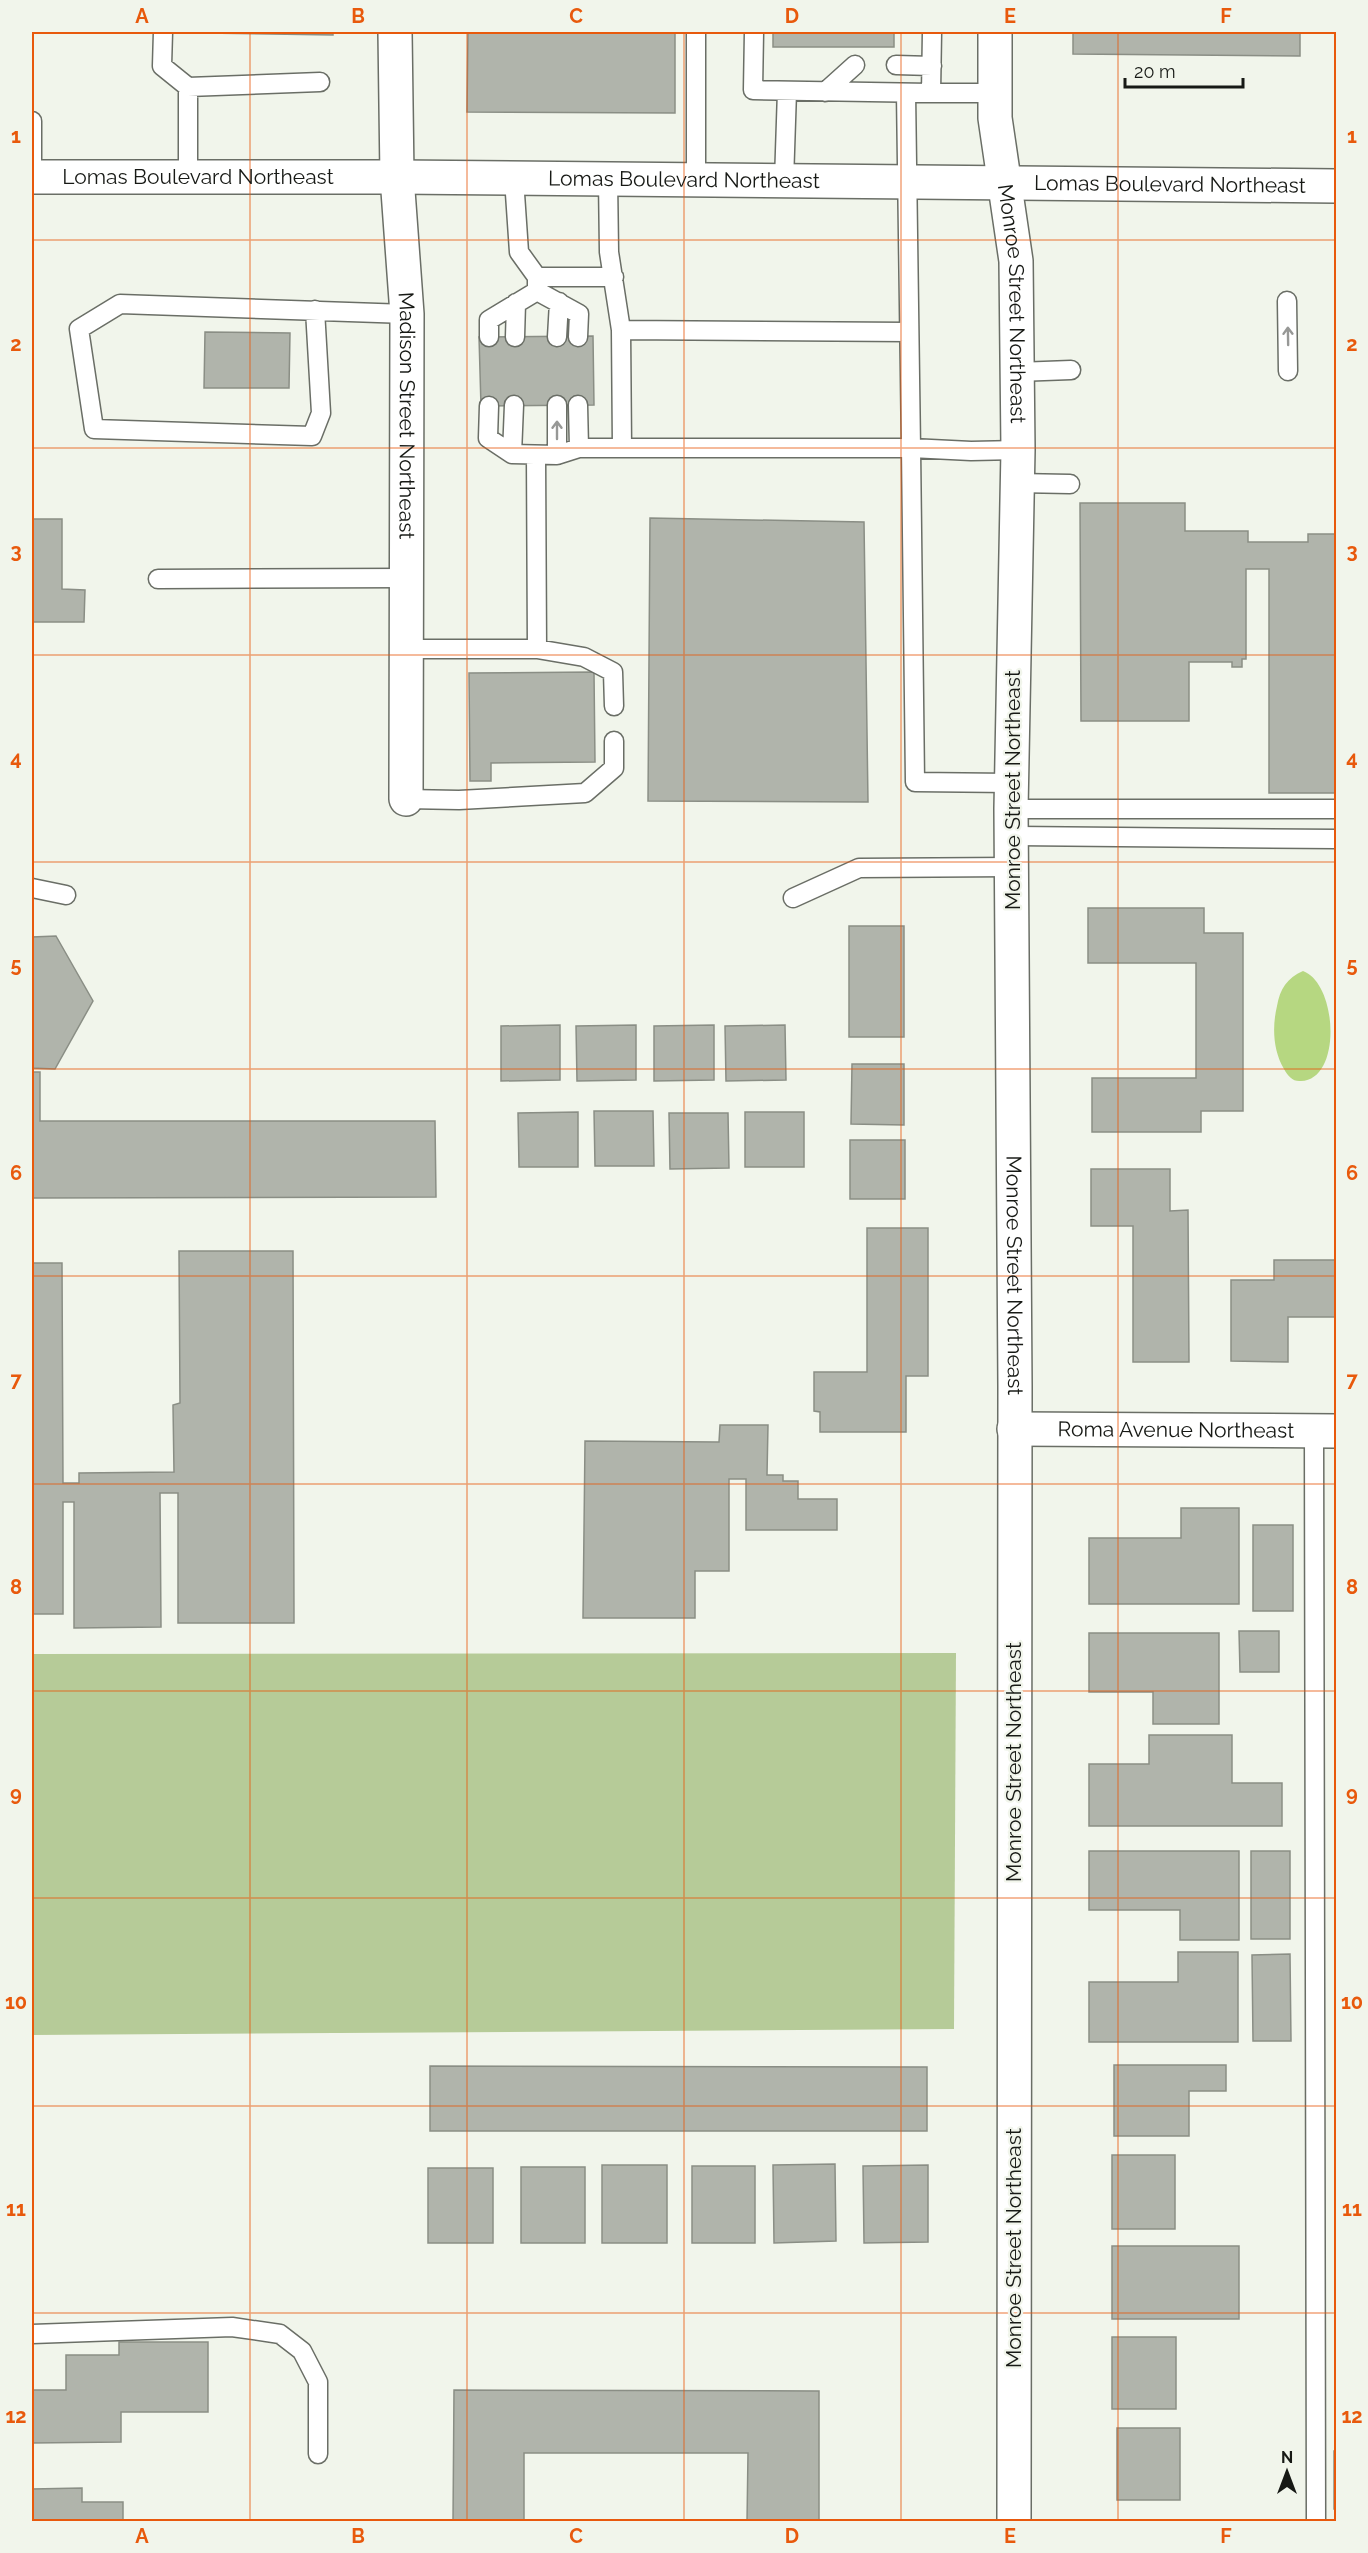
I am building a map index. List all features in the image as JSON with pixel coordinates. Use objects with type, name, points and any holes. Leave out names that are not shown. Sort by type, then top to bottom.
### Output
[{"type":"street","name":"Madison Street Northeast","points":[[396,32],[397,177],[407,314],[406,799]]},
{"type":"street","name":"Monroe Street Northeast","points":[[995,32],[995,118],[1016,261],[1018,450],[1011,824],[1014,1429],[1014,2522]]},
{"type":"street","name":"Lomas Boulevard Northeast","points":[[32,177],[397,177],[1336,186]]},
{"type":"street","name":"Roma Avenue Northeast","points":[[1014,1429],[1325,1430]]},
{"type":"lane","points":[[162,32],[162,66],[188,87],[320,82]]},
{"type":"lane","points":[[696,32],[696,180]]},
{"type":"lane","points":[[754,32],[753,90],[995,93]]},
{"type":"lane","points":[[931,93],[932,32]]},
{"type":"lane","points":[[825,92],[855,65]]},
{"type":"lane","points":[[896,65],[932,66]]},
{"type":"lane","points":[[188,87],[188,177]]},
{"type":"lane","points":[[784,182],[787,91]]},
{"type":"lane","points":[[906,93],[915,782],[1011,824],[1336,839]]},
{"type":"lane","points":[[32,121],[32,177]]},
{"type":"lane","points":[[514,179],[519,252],[537,284],[559,302],[579,314],[578,337]]},
{"type":"lane","points":[[608,180],[609,252],[621,330],[622,448]]},
{"type":"lane","points":[[489,338],[489,320],[516,303],[537,284],[614,277]]},
{"type":"lane","points":[[1287,301],[1288,371]]},
{"type":"lane","points":[[556,337],[559,302]]},
{"type":"lane","points":[[515,338],[516,303]]},
{"type":"lane","points":[[315,310],[321,413],[312,436],[94,429],[79,330],[120,304],[315,310],[407,314]]},
{"type":"lane","points":[[621,330],[908,332]]},
{"type":"lane","points":[[1017,372],[1071,370]]},
{"type":"lane","points":[[512,454],[514,405]]},
{"type":"lane","points":[[557,405],[557,455]]},
{"type":"lane","points":[[578,405],[579,448]]},
{"type":"lane","points":[[489,406],[488,438],[512,454],[557,455],[579,448],[1018,450]]},
{"type":"lane","points":[[536,455],[537,649]]},
{"type":"lane","points":[[1017,483],[1070,484]]},
{"type":"lane","points":[[158,579],[406,578]]},
{"type":"lane","points":[[406,649],[537,649],[584,657],[613,672],[614,706]]},
{"type":"lane","points":[[406,799],[459,800],[585,793],[614,768],[614,741]]},
{"type":"lane","points":[[793,898],[859,868],[1011,824],[1336,809]]},
{"type":"lane","points":[[32,888],[66,895]]},
{"type":"lane","points":[[1316,2522],[1325,1430]]},
{"type":"lane","points":[[32,2334],[232,2327],[280,2334],[302,2351],[318,2382],[318,2454]]},
{"type":"shaded area","points":[[1303,971],[1315,979],[1323,994],[1329,1011],[1330,1031],[1329,1049],[1324,1065],[1314,1077],[1298,1081],[1289,1076],[1280,1062],[1274,1038],[1274,1022],[1282,989],[1293,977]]},
{"type":"shaded area","points":[[956,1653],[954,2029],[32,2035],[32,1654]]},
{"type":"building","points":[[333,32],[333,35],[204,33]]},
{"type":"building","points":[[468,32],[675,32],[675,113],[467,112]]},
{"type":"building","points":[[773,32],[894,32],[894,47],[773,47]]},
{"type":"building","points":[[1073,32],[1300,32],[1300,56],[1073,54]]},
{"type":"building","points":[[205,332],[290,333],[289,388],[204,388]]},
{"type":"building","points":[[593,336],[594,405],[481,406],[479,337]]},
{"type":"building","points":[[1080,503],[1185,503],[1185,531],[1248,531],[1248,542],[1308,542],[1308,534],[1336,534],[1336,793],[1269,793],[1269,569],[1246,569],[1246,659],[1242,659],[1242,667],[1232,667],[1232,662],[1189,662],[1189,721],[1081,721]]},
{"type":"building","points":[[650,518],[864,522],[868,802],[648,801]]},
{"type":"building","points":[[32,519],[62,519],[62,589],[85,590],[84,622],[32,622]]},
{"type":"building","points":[[594,672],[595,762],[491,763],[491,781],[470,781],[469,673]]},
{"type":"building","points":[[1088,908],[1204,908],[1204,933],[1243,933],[1243,1111],[1201,1111],[1201,1132],[1092,1132],[1092,1078],[1196,1078],[1196,963],[1088,963]]},
{"type":"building","points":[[849,926],[904,926],[904,1037],[849,1037]]},
{"type":"building","points":[[56,936],[93,1001],[55,1069],[32,1068],[32,937]]},
{"type":"building","points":[[560,1025],[560,1080],[501,1081],[501,1026]]},
{"type":"building","points":[[636,1025],[636,1080],[577,1081],[576,1026]]},
{"type":"building","points":[[714,1025],[714,1080],[654,1081],[654,1026]]},
{"type":"building","points":[[785,1025],[786,1080],[726,1081],[725,1026]]},
{"type":"building","points":[[852,1064],[904,1064],[904,1125],[851,1124]]},
{"type":"building","points":[[32,1072],[40,1072],[40,1121],[435,1121],[436,1197],[32,1198]]},
{"type":"building","points":[[594,1111],[653,1111],[654,1166],[595,1166]]},
{"type":"building","points":[[578,1112],[578,1167],[519,1167],[518,1113]]},
{"type":"building","points":[[745,1112],[804,1112],[804,1167],[745,1167]]},
{"type":"building","points":[[669,1113],[728,1113],[729,1168],[670,1169]]},
{"type":"building","points":[[850,1140],[905,1140],[905,1199],[850,1199]]},
{"type":"building","points":[[1091,1169],[1170,1169],[1170,1211],[1188,1210],[1189,1362],[1133,1362],[1133,1226],[1091,1226]]},
{"type":"building","points":[[867,1228],[928,1228],[928,1376],[906,1376],[906,1432],[820,1432],[820,1412],[814,1411],[814,1372],[867,1372]]},
{"type":"building","points":[[179,1251],[293,1251],[294,1623],[178,1623],[178,1493],[160,1493],[161,1627],[74,1628],[74,1502],[63,1502],[63,1614],[32,1614],[32,1263],[62,1263],[63,1483],[79,1483],[79,1473],[174,1472],[173,1405],[180,1403]]},
{"type":"building","points":[[1274,1260],[1336,1260],[1336,1317],[1288,1317],[1288,1362],[1231,1361],[1231,1280],[1274,1280]]},
{"type":"building","points":[[720,1425],[768,1425],[767,1475],[783,1475],[783,1481],[798,1481],[798,1499],[837,1499],[837,1530],[746,1530],[746,1479],[729,1479],[729,1571],[695,1571],[695,1618],[583,1618],[585,1441],[719,1442]]},
{"type":"building","points":[[1181,1508],[1239,1508],[1239,1604],[1089,1604],[1089,1538],[1181,1538]]},
{"type":"building","points":[[1253,1525],[1293,1525],[1293,1611],[1253,1611]]},
{"type":"building","points":[[1239,1631],[1279,1631],[1279,1672],[1240,1672]]},
{"type":"building","points":[[1089,1633],[1219,1633],[1219,1724],[1153,1724],[1153,1692],[1089,1692]]},
{"type":"building","points":[[1149,1735],[1232,1735],[1232,1783],[1282,1783],[1282,1826],[1089,1826],[1089,1764],[1149,1764]]},
{"type":"building","points":[[1089,1851],[1239,1851],[1239,1940],[1180,1940],[1180,1910],[1089,1910]]},
{"type":"building","points":[[1251,1851],[1290,1851],[1290,1939],[1251,1939]]},
{"type":"building","points":[[1178,1952],[1238,1952],[1238,2042],[1089,2042],[1089,1982],[1178,1982]]},
{"type":"building","points":[[1290,1954],[1291,2041],[1253,2041],[1252,1955]]},
{"type":"building","points":[[1114,2065],[1226,2065],[1226,2091],[1189,2091],[1189,2136],[1114,2136]]},
{"type":"building","points":[[430,2066],[927,2067],[927,2131],[430,2131]]},
{"type":"building","points":[[1112,2155],[1175,2155],[1175,2229],[1112,2229]]},
{"type":"building","points":[[835,2164],[836,2241],[774,2243],[773,2165]]},
{"type":"building","points":[[602,2165],[667,2165],[667,2243],[602,2243]]},
{"type":"building","points":[[928,2165],[928,2242],[864,2243],[863,2166]]},
{"type":"building","points":[[692,2166],[755,2166],[755,2243],[692,2243]]},
{"type":"building","points":[[521,2167],[585,2167],[585,2243],[521,2243]]},
{"type":"building","points":[[428,2168],[493,2168],[493,2243],[428,2243]]},
{"type":"building","points":[[1112,2246],[1239,2246],[1239,2319],[1112,2319]]},
{"type":"building","points":[[1112,2337],[1176,2337],[1176,2409],[1112,2409]]},
{"type":"building","points":[[119,2342],[208,2342],[208,2412],[121,2412],[121,2442],[32,2443],[32,2390],[66,2390],[66,2355],[119,2355]]},
{"type":"building","points":[[454,2390],[819,2391],[819,2522],[747,2522],[748,2453],[524,2453],[524,2522],[453,2522]]},
{"type":"building","points":[[1117,2428],[1180,2428],[1180,2500],[1117,2500]]},
{"type":"building","points":[[1334,2451],[1336,2451],[1336,2509],[1334,2509]]},
{"type":"building","points":[[82,2488],[82,2502],[123,2502],[123,2522],[32,2522],[32,2489]]}]
